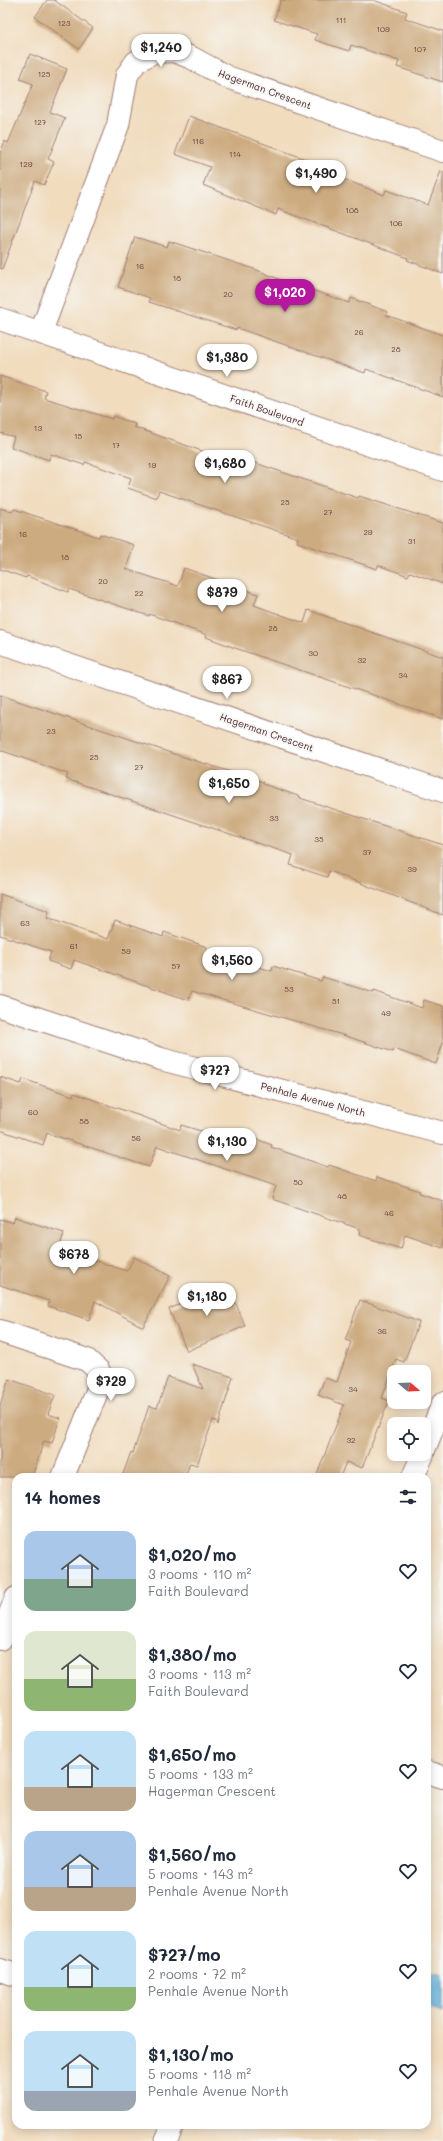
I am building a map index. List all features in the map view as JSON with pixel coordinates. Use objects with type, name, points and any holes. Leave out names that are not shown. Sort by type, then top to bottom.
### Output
[{"type":"street","name":"Hagerman Crescent","points":[[41,332],[118,125],[127,75],[136,62],[154,52],[174,51],[192,58],[227,77],[443,151]]},
{"type":"street","name":"Faith Boulevard","points":[[0,319],[443,470]]},
{"type":"street","name":"Hagerman Crescent","points":[[0,642],[443,791]]},
{"type":"street","name":"Penhale Avenue North","points":[[0,1006],[161,1059],[443,1133]]},
{"type":"street","points":[[0,1331],[87,1360],[99,1372],[98,1389],[65,1473]]},
{"type":"street","points":[[431,1433],[443,1403]]},
{"type":"street","points":[[415,1473],[419,1461]]},
{"type":"street","points":[[0,1639],[12,1608]]},
{"type":"street","points":[[431,1773],[443,1777]]},
{"type":"street","points":[[0,1970],[12,1974]]},
{"type":"street","points":[[166,2141],[170,2129]]},
{"type":"water","points":[[431,1971],[443,1974],[443,2013],[431,2009]]},
{"type":"building","points":[[47,0],[54,0],[93,28],[79,49],[35,17]]},
{"type":"building","points":[[281,0],[373,0],[407,12],[405,18],[443,31],[443,82],[397,67],[399,61],[351,45],[349,51],[315,40],[317,34],[274,20]]},
{"type":"building","points":[[30,54],[67,69],[50,112],[65,118],[48,159],[54,162],[44,185],[35,181],[2,269],[0,268],[0,153],[5,141],[8,143],[33,84],[20,79]]},
{"type":"building","points":[[189,116],[338,171],[336,176],[384,195],[386,190],[428,205],[441,171],[443,172],[443,274],[407,260],[408,258],[278,209],[276,215],[203,185],[210,167],[175,154]]},
{"type":"building","points":[[135,237],[167,247],[169,241],[257,270],[308,291],[309,289],[349,303],[351,298],[388,312],[386,315],[443,335],[443,397],[366,369],[365,373],[237,328],[236,330],[149,302],[150,298],[118,287]]},
{"type":"building","points":[[0,376],[46,391],[44,398],[112,419],[113,416],[135,424],[134,427],[230,461],[232,455],[358,498],[359,496],[443,523],[443,584],[410,572],[408,576],[378,565],[377,569],[297,542],[298,538],[159,491],[156,498],[128,488],[131,478],[85,462],[84,465],[51,454],[49,460],[11,447],[14,437],[0,433]]},
{"type":"building","points":[[0,508],[12,512],[14,509],[99,537],[100,534],[134,545],[126,569],[178,586],[184,568],[258,594],[254,605],[304,623],[308,610],[443,657],[443,719],[238,649],[206,637],[207,635],[149,614],[149,616],[69,589],[68,592],[27,576],[26,578],[0,569]]},
{"type":"building","points":[[0,695],[171,753],[263,782],[263,784],[301,797],[300,798],[443,845],[443,915],[329,871],[327,877],[290,865],[293,855],[66,779],[68,774],[0,750]]},
{"type":"building","points":[[0,894],[49,911],[47,918],[108,939],[115,920],[163,937],[164,932],[207,947],[205,951],[272,971],[273,966],[321,981],[323,977],[374,993],[374,991],[422,1008],[424,1000],[443,1006],[443,1043],[436,1064],[394,1049],[393,1052],[346,1036],[192,991],[188,1000],[74,960],[71,969],[48,961],[51,952],[0,935]]},
{"type":"building","points":[[0,1077],[21,1084],[23,1079],[73,1096],[74,1093],[180,1130],[181,1125],[231,1140],[234,1131],[272,1145],[271,1147],[328,1167],[329,1165],[376,1181],[377,1177],[420,1191],[419,1193],[443,1201],[443,1248],[405,1235],[401,1249],[359,1235],[360,1229],[272,1199],[276,1186],[157,1146],[149,1167],[47,1133],[43,1145],[0,1130]]},
{"type":"building","points":[[15,1217],[64,1233],[59,1249],[127,1271],[134,1257],[170,1276],[143,1327],[95,1301],[89,1320],[48,1306],[49,1301],[0,1285],[0,1219],[13,1223]]},
{"type":"building","points":[[228,1284],[245,1326],[187,1351],[169,1309]]},
{"type":"building","points":[[360,1300],[419,1322],[404,1362],[396,1359],[394,1365],[387,1365],[387,1384],[382,1398],[387,1400],[387,1406],[362,1468],[346,1462],[342,1473],[318,1473],[344,1405],[318,1395],[325,1378],[337,1382],[351,1342],[345,1340]]},
{"type":"building","points":[[192,1364],[233,1377],[218,1425],[216,1421],[213,1420],[197,1465],[190,1463],[186,1473],[123,1473],[131,1452],[133,1453],[149,1406],[157,1408],[168,1377],[203,1389]]},
{"type":"building","points":[[9,1379],[55,1395],[48,1414],[60,1418],[52,1443],[44,1441],[33,1473],[12,1473],[12,1477],[0,1477],[0,1405]]}]
